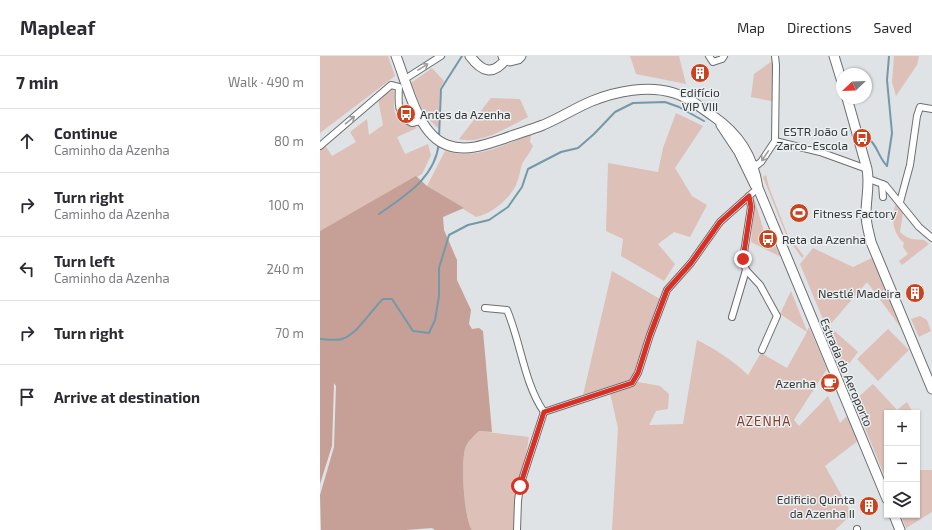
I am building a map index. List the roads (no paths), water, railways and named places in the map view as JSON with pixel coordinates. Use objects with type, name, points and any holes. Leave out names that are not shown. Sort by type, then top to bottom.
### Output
[{"type":"main road","name":"Estrada do Aeroporto","points":[[396,56],[420,120],[432,136],[447,145],[469,148],[492,143],[544,124],[592,101],[642,88],[674,93],[694,102],[725,123],[735,133],[751,163],[756,175],[758,188]]},
{"type":"main road","points":[[472,59],[482,68],[491,70],[497,68],[505,58],[514,61],[521,56]]},
{"type":"main road","points":[[834,56],[838,68]]},
{"type":"main road","points":[[849,104],[869,180],[866,213],[870,237],[932,389]]},
{"type":"main road","name":"Estrada do Aeroporto","points":[[714,116],[733,143],[758,188],[884,492]]},
{"type":"main road","points":[[895,518],[900,530]]},
{"type":"street","points":[[405,79],[441,56]]},
{"type":"street","points":[[709,56],[713,62],[722,59],[724,56]]},
{"type":"street","points":[[751,163],[757,165],[761,162],[775,141],[775,56]]},
{"type":"street","points":[[320,146],[392,85],[399,87],[399,109],[402,116],[412,123],[420,120]]},
{"type":"street","points":[[900,202],[910,165],[917,116],[920,107],[932,109]]},
{"type":"street","points":[[775,141],[820,152],[867,169]]},
{"type":"street","points":[[869,180],[885,185],[920,227],[932,238]]},
{"type":"street","points":[[882,184],[883,197]]},
{"type":"street","points":[[544,412],[632,383],[638,373],[650,335],[667,290],[691,263],[720,222],[758,188]]},
{"type":"street","points":[[749,196],[751,207],[743,259],[746,270],[760,286],[777,316],[762,350]]},
{"type":"street","points":[[732,317],[746,270]]},
{"type":"street","points":[[485,308],[507,310],[515,330],[535,398],[544,412]]},
{"type":"street","points":[[517,530],[520,486],[544,412]]},
{"type":"waterway","points":[[439,137],[441,89],[462,56]]},
{"type":"waterway","points":[[860,133],[871,141],[887,166],[892,133],[887,80],[889,56]]},
{"type":"waterway","points":[[320,339],[337,340],[348,336],[359,327],[383,299],[392,299],[413,331],[429,333],[435,320],[439,296],[439,268],[449,235],[468,225],[489,220],[508,207],[522,187],[528,169],[561,152],[578,148],[615,112],[633,103],[665,102],[679,107],[704,121]]},
{"type":"waterway","points":[[379,214],[409,192],[425,176],[432,166],[439,143]]},
{"type":"place","name":"Edifício VIP VIII","points":[[700,73]]},
{"type":"place","name":"Antes da Azenha","points":[[406,114]]},
{"type":"place","name":"ESTR João G Zarco-Escola","points":[[862,138]]},
{"type":"place","name":"Fitness Factory","points":[[799,213]]},
{"type":"place","name":"Reta da Azenha","points":[[768,239]]},
{"type":"place","name":"Nestlé Madeira","points":[[915,293]]},
{"type":"place","name":"Azenha","points":[[830,383]]},
{"type":"place","name":"Edificio Quinta da Azenha II","points":[[869,506]]},
{"type":"district","name":"AZENHA","points":[[764,421]]}]
